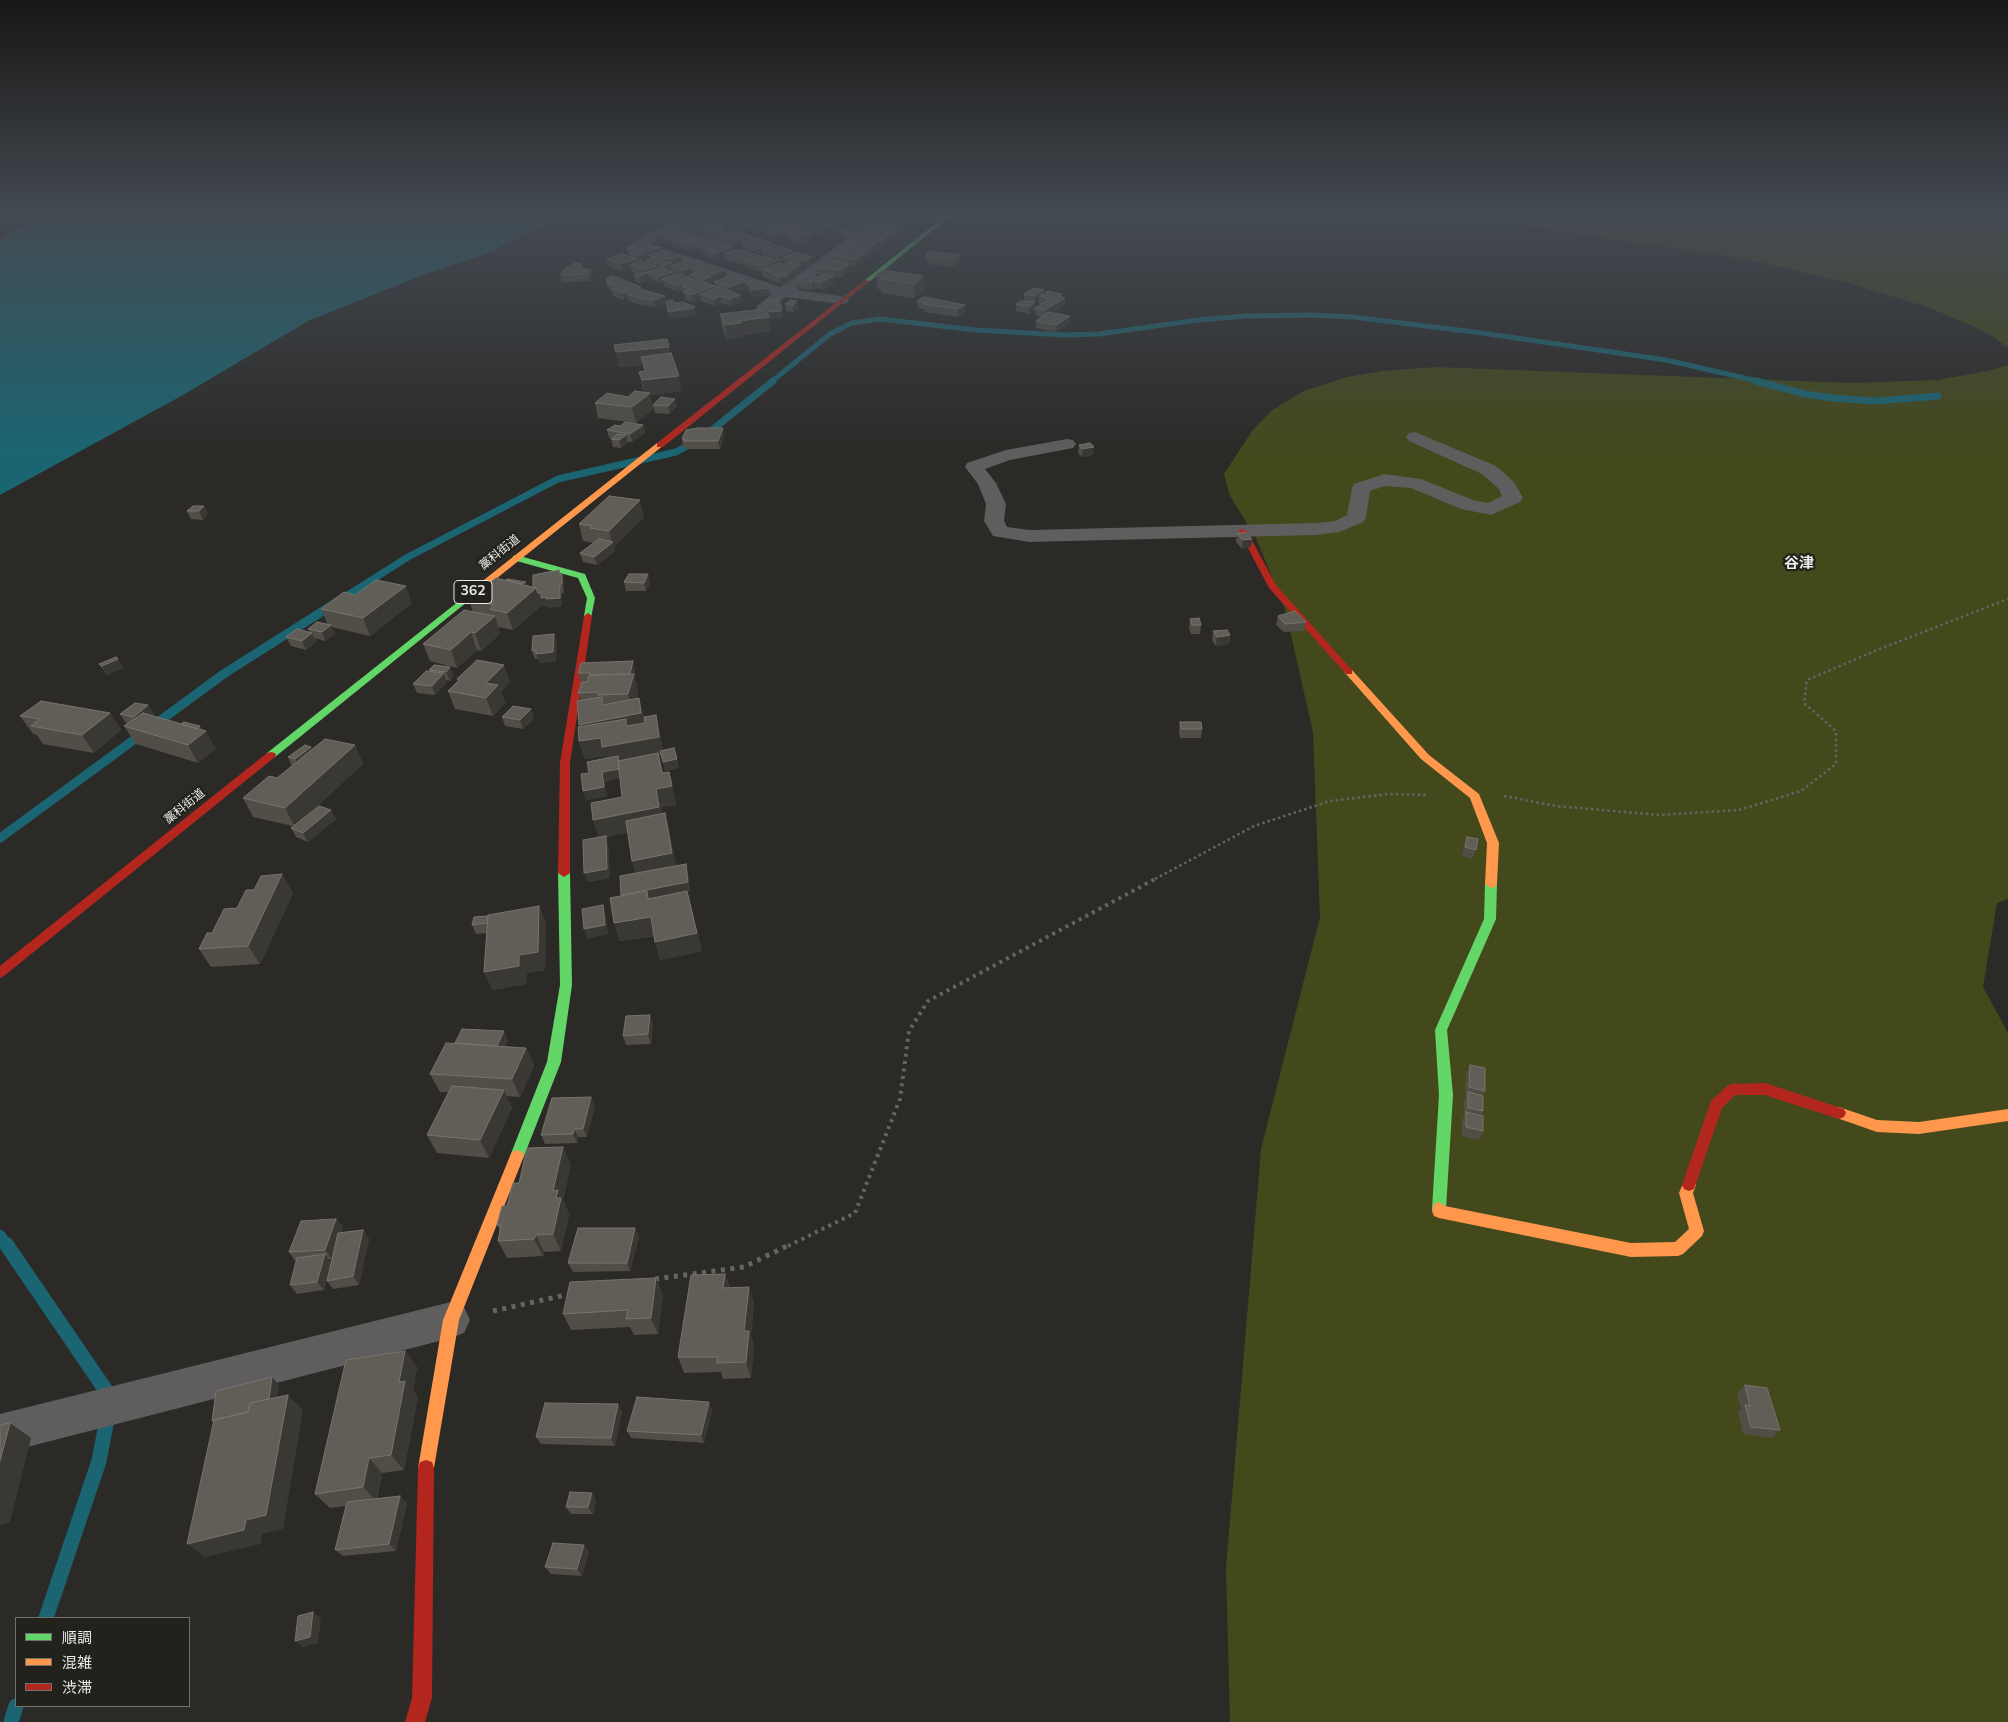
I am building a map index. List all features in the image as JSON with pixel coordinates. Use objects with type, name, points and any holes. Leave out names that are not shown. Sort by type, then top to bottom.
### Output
[{"type":"main road","name":"藁科街道","points":[[0,973],[516,558],[848,295]]},
{"type":"main road","points":[[1243,531],[1272,586],[1425,757],[1475,796],[1493,843],[1490,919],[1441,1030],[1446,1095],[1439,1211],[1631,1250],[1678,1249],[1697,1231],[1686,1193],[1716,1105],[1732,1090],[1765,1089],[1877,1126],[1919,1128],[2008,1115]]},
{"type":"main road","points":[[415,1722],[422,1698],[426,1460],[451,1320],[554,1062],[566,985],[564,917],[565,763],[591,598],[582,576],[516,558]]},
{"type":"street","points":[[763,308],[782,295]]},
{"type":"street","points":[[804,295],[842,300]]},
{"type":"street","points":[[1066,444],[1006,455],[974,467],[987,483],[996,504],[994,521],[1000,532],[1029,536],[1315,529],[1340,526],[1356,518],[1361,488],[1384,480],[1414,483],[1468,505],[1491,509],[1513,498],[1507,486],[1489,470],[1415,437]]},
{"type":"street","points":[[0,1434],[451,1320]]},
{"type":"path","points":[[650,1280],[744,1268],[855,1213],[900,1099],[909,1031],[928,1001],[1254,826],[1330,801],[1388,794],[1510,796],[1556,806],[1659,815],[1739,810],[1801,791],[1836,764],[1836,731],[1804,703],[1807,680],[2008,599]]},
{"type":"path","points":[[451,1320],[574,1293]]},
{"type":"green space","points":[[1889,295],[2008,295],[2008,348],[1994,337],[1973,326],[1930,308]]},
{"type":"green space","points":[[2008,365],[2008,899],[1997,903],[1983,987],[2008,1033],[2008,1722],[1230,1722],[1226,1568],[1261,1149],[1320,917],[1313,732],[1285,609],[1256,538],[1230,496],[1224,474],[1252,431],[1271,411],[1304,391],[1347,377],[1383,371],[1436,367],[1852,383],[1938,380]]},
{"type":"water","points":[[0,295],[372,295],[308,321],[183,395],[0,495]]},
{"type":"building","points":[[631,295],[665,296],[653,300]]},
{"type":"building","points":[[704,295],[739,295],[730,299],[720,296],[713,299]]},
{"type":"building","points":[[1060,295],[1065,298],[1045,310],[1035,308],[1050,299],[1039,296]]},
{"type":"building","points":[[924,297],[965,305],[958,309],[924,304],[927,303],[917,301]]},
{"type":"building","points":[[673,300],[674,303],[682,302],[695,308],[668,312],[666,301]]},
{"type":"building","points":[[779,300],[782,308],[780,308],[781,311],[769,312],[765,302]]},
{"type":"building","points":[[791,300],[797,301],[793,305],[785,304]]},
{"type":"building","points":[[1021,301],[1035,302],[1029,307],[1016,304]]},
{"type":"building","points":[[765,309],[769,317],[725,325],[720,314]]},
{"type":"building","points":[[1048,312],[1070,316],[1056,325],[1036,321]]},
{"type":"building","points":[[667,339],[669,347],[616,352],[614,345]]},
{"type":"building","points":[[671,353],[679,376],[642,380],[639,372],[646,371],[641,357]]},
{"type":"building","points":[[635,391],[650,393],[632,407],[595,403],[607,393],[628,397]]},
{"type":"building","points":[[661,397],[675,399],[668,406],[653,405]]},
{"type":"building","points":[[625,422],[643,425],[630,434],[607,430],[615,425],[620,426]]},
{"type":"building","points":[[723,428],[718,441],[684,441],[685,439],[682,439],[686,430]]},
{"type":"building","points":[[618,434],[626,435],[619,440],[611,439]]},
{"type":"building","points":[[1090,443],[1094,447],[1082,449],[1079,445]]},
{"type":"building","points":[[609,496],[640,500],[609,531],[579,524]]},
{"type":"building","points":[[193,506],[204,506],[199,511],[187,511]]},
{"type":"building","points":[[1246,532],[1252,539],[1243,540],[1237,534]]},
{"type":"building","points":[[599,539],[613,542],[594,557],[580,553]]},
{"type":"building","points":[[559,570],[560,574],[562,574],[560,598],[541,598],[541,593],[538,593],[536,588],[533,587],[533,575]]},
{"type":"building","points":[[629,574],[648,574],[644,583],[624,582]]},
{"type":"building","points":[[496,578],[536,588],[507,613],[490,609],[494,605],[469,600]]},
{"type":"building","points":[[507,579],[526,582],[523,584]]},
{"type":"building","points":[[376,580],[406,586],[363,618],[321,609],[344,592],[355,595]]},
{"type":"building","points":[[464,610],[495,616],[475,633],[471,632],[451,650],[423,644]]},
{"type":"building","points":[[1295,611],[1306,622],[1285,624],[1278,616]]},
{"type":"building","points":[[1199,618],[1201,625],[1192,625],[1190,619]]},
{"type":"building","points":[[317,622],[331,625],[322,632],[308,629]]},
{"type":"building","points":[[297,629],[312,633],[302,641],[286,637]]},
{"type":"building","points":[[1227,630],[1230,635],[1217,637],[1213,631]]},
{"type":"building","points":[[554,634],[553,652],[536,654],[536,650],[532,651],[533,636]]},
{"type":"building","points":[[116,657],[118,659],[102,666],[99,664]]},
{"type":"building","points":[[477,660],[504,665],[486,683],[498,685],[486,698],[448,691],[459,680],[457,679]]},
{"type":"building","points":[[633,661],[630,674],[590,675],[591,673],[578,673],[581,663]]},
{"type":"building","points":[[434,665],[450,667],[446,672],[429,670]]},
{"type":"building","points":[[426,671],[444,673],[432,686],[413,684]]},
{"type":"building","points":[[634,674],[628,694],[598,695],[598,692],[578,693],[582,682],[587,682],[589,675]]},
{"type":"building","points":[[602,697],[603,705],[639,698],[641,713],[579,725],[577,701]]},
{"type":"building","points":[[41,701],[110,713],[82,735],[31,726],[40,719],[20,716]]},
{"type":"building","points":[[135,703],[148,705],[134,717],[120,714]]},
{"type":"building","points":[[513,706],[531,709],[520,720],[502,717]]},
{"type":"building","points":[[143,713],[206,731],[188,745],[124,726]]},
{"type":"building","points":[[656,715],[659,737],[602,747],[601,738],[579,741],[578,727],[626,719],[626,726],[645,723],[644,717]]},
{"type":"building","points":[[184,722],[200,726],[197,729],[181,724]]},
{"type":"building","points":[[1180,722],[1201,722],[1202,729],[1181,729]]},
{"type":"building","points":[[325,739],[355,745],[285,808],[243,798],[269,776],[277,778]]},
{"type":"building","points":[[305,745],[311,747],[295,759],[288,757]]},
{"type":"building","points":[[674,748],[677,759],[663,762],[660,751]]},
{"type":"building","points":[[658,753],[662,773],[669,772],[672,786],[656,789],[659,807],[593,820],[591,803],[622,797],[618,761]]},
{"type":"building","points":[[618,756],[619,769],[602,772],[604,787],[583,791],[581,774],[589,773],[587,762]]},
{"type":"building","points":[[319,806],[331,810],[303,833],[291,828]]},
{"type":"building","points":[[665,813],[672,853],[632,861],[626,821]]},
{"type":"building","points":[[606,836],[607,869],[584,873],[583,840]]},
{"type":"building","points":[[1467,837],[1478,839],[1476,850],[1465,847]]},
{"type":"building","points":[[686,864],[688,882],[621,895],[620,876]]},
{"type":"building","points":[[282,874],[248,946],[199,949],[207,933],[212,933],[224,909],[237,908],[246,890],[254,890],[261,876]]},
{"type":"building","points":[[647,891],[648,899],[687,891],[697,933],[655,942],[651,917],[614,923],[610,898]]},
{"type":"building","points":[[603,905],[605,925],[584,929],[582,909]]},
{"type":"building","points":[[539,906],[538,952],[519,955],[519,966],[484,972],[488,915]]},
{"type":"building","points":[[488,916],[487,923],[472,925],[474,917]]},
{"type":"building","points":[[650,1015],[648,1034],[623,1036],[626,1016]]},
{"type":"building","points":[[462,1029],[504,1031],[497,1046],[455,1043]]},
{"type":"building","points":[[446,1043],[526,1048],[512,1079],[430,1074]]},
{"type":"building","points":[[1470,1065],[1485,1068],[1485,1091],[1469,1087]]},
{"type":"building","points":[[452,1086],[504,1090],[480,1140],[427,1135]]},
{"type":"building","points":[[1468,1092],[1483,1096],[1483,1111],[1468,1108]]},
{"type":"building","points":[[591,1097],[583,1129],[574,1129],[573,1134],[541,1135],[552,1098]]},
{"type":"building","points":[[1466,1112],[1483,1116],[1483,1131],[1466,1127]]},
{"type":"building","points":[[563,1147],[553,1191],[558,1190],[556,1198],[561,1198],[553,1234],[536,1235],[534,1239],[498,1241],[501,1225],[497,1225],[502,1206],[507,1206],[513,1183],[519,1183],[527,1148]]},
{"type":"building","points":[[336,1219],[325,1250],[289,1252],[301,1221]]},
{"type":"building","points":[[578,1228],[635,1228],[627,1263],[568,1263]]},
{"type":"building","points":[[363,1230],[353,1276],[327,1281],[338,1233]]},
{"type":"building","points":[[325,1254],[317,1282],[290,1285],[297,1258]]},
{"type":"building","points":[[725,1274],[723,1288],[749,1287],[744,1331],[749,1331],[746,1362],[717,1363],[718,1357],[678,1357],[691,1275]]},
{"type":"building","points":[[656,1278],[651,1318],[626,1319],[628,1310],[563,1314],[570,1282]]},
{"type":"building","points":[[405,1351],[399,1382],[405,1381],[391,1455],[369,1458],[363,1487],[315,1494],[346,1360]]},
{"type":"building","points":[[272,1377],[269,1399],[250,1403],[248,1412],[212,1421],[216,1391]]},
{"type":"building","points":[[1745,1385],[1767,1388],[1780,1430],[1751,1427],[1745,1405],[1750,1406]]},
{"type":"building","points":[[288,1395],[266,1515],[246,1520],[244,1530],[187,1544],[214,1420],[248,1412],[250,1403]]},
{"type":"building","points":[[637,1397],[709,1402],[701,1435],[627,1431]]},
{"type":"building","points":[[545,1403],[618,1404],[611,1438],[536,1437]]},
{"type":"building","points":[[10,1423],[0,1461],[0,1425]]},
{"type":"building","points":[[570,1492],[592,1493],[588,1507],[566,1507]]},
{"type":"building","points":[[400,1496],[389,1544],[335,1550],[347,1502]]},
{"type":"building","points":[[553,1543],[584,1545],[577,1569],[545,1567]]},
{"type":"building","points":[[313,1612],[310,1637],[295,1641],[298,1616]]},
{"type":"waterway","points":[[771,382],[830,334],[852,323],[880,319],[976,330],[1065,335],[1099,334],[1198,320],[1246,316],[1311,315],[1353,317],[1482,333],[1666,360],[1762,382]]},
{"type":"waterway","points":[[343,598],[408,557],[558,479],[676,452],[702,438],[773,381]]},
{"type":"waterway","points":[[1756,381],[1805,394],[1833,398],[1875,401],[1938,396]]},
{"type":"waterway","points":[[0,838],[225,673],[345,597]]},
{"type":"waterway","points":[[0,1236],[7,1246]]},
{"type":"waterway","points":[[6,1244],[111,1398]]},
{"type":"waterway","points":[[46,1617],[99,1461],[108,1414]]},
{"type":"waterway","points":[[11,1722],[16,1707]]},
{"type":"traffic: fast","points":[[516,558],[582,576],[591,598],[588,616]]},
{"type":"traffic: fast","points":[[271,755],[464,600]]},
{"type":"traffic: fast","points":[[517,1156],[554,1062],[566,985],[564,873]]},
{"type":"traffic: fast","points":[[1439,1209],[1446,1095],[1441,1030],[1490,919],[1491,884]]},
{"type":"traffic: slow","points":[[464,600],[660,445]]},
{"type":"traffic: slow","points":[[1349,672],[1425,757],[1475,796],[1493,843],[1491,884]]},
{"type":"traffic: slow","points":[[1839,1113],[1877,1126],[1919,1128],[2008,1115]]},
{"type":"traffic: slow","points":[[426,1468],[451,1320],[517,1156]]},
{"type":"traffic: slow","points":[[1439,1209],[1439,1211],[1631,1250],[1678,1249],[1697,1231],[1686,1193],[1689,1185]]},
{"type":"traffic: jam","points":[[660,445],[849,295]]},
{"type":"traffic: jam","points":[[1243,531],[1272,586],[1349,672]]},
{"type":"traffic: jam","points":[[564,873],[565,763],[588,616]]},
{"type":"traffic: jam","points":[[0,973],[271,755]]},
{"type":"traffic: jam","points":[[1689,1185],[1716,1105],[1732,1090],[1765,1089],[1839,1113]]},
{"type":"traffic: jam","points":[[415,1722],[422,1698],[426,1468]]},
{"type":"district","name":"谷津","points":[[1799,564]]}]
